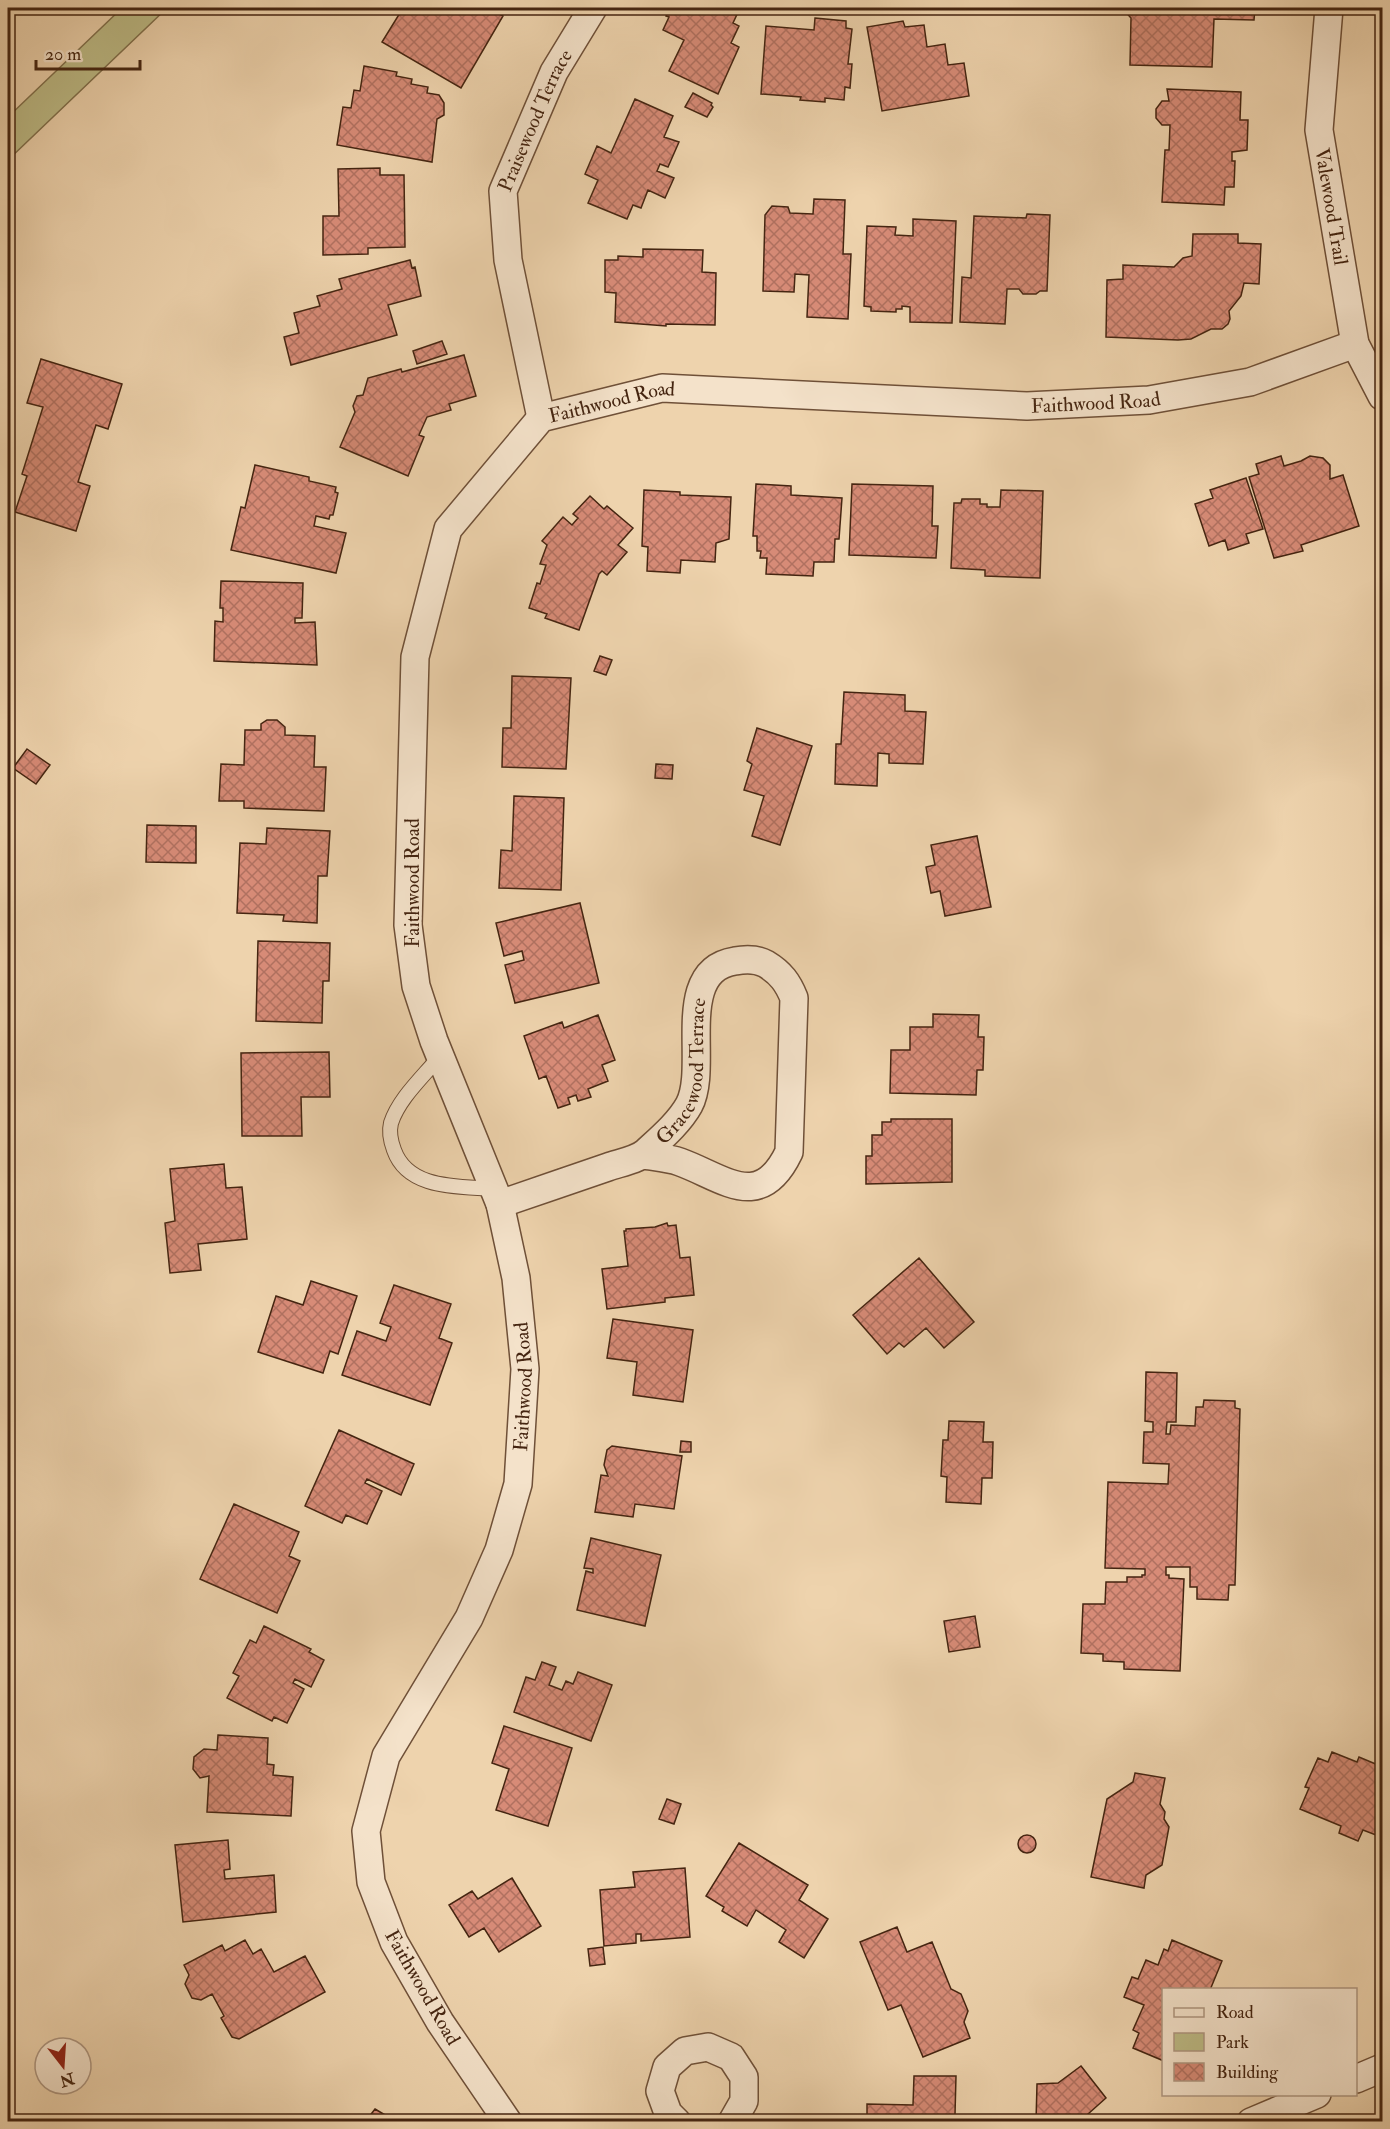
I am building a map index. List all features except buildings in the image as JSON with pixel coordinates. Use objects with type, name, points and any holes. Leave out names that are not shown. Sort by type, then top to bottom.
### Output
[{"type":"street","name":"Praisewood Terrace","points":[[541,418],[508,260],[503,191],[554,72],[593,8]]},
{"type":"street","name":"Valewood Trail","points":[[1329,8],[1318,130],[1354,344],[1383,396]]},
{"type":"street","name":"Faithwood Road","points":[[508,2121],[440,2022],[394,1942],[371,1882],[366,1831],[387,1756],[469,1618],[499,1550],[518,1484],[525,1369],[516,1278],[497,1197],[440,1056],[416,986],[408,925],[415,657],[448,529],[541,418],[662,388],[1027,406],[1149,400],[1250,382],[1354,344]]},
{"type":"street","name":"Gracewood Terrace","points":[[497,1197],[643,1155],[678,1161],[734,1186],[752,1187],[768,1181],[781,1168],[789,1152],[794,998],[788,983],[777,970],[762,962],[746,959],[730,962],[715,970],[704,982],[698,998],[695,1088],[689,1105],[643,1155]]},
{"type":"street","points":[[677,2121],[668,2113],[660,2091],[667,2067],[685,2051],[708,2047],[730,2057],[744,2077],[744,2101],[732,2121]]},
{"type":"street","points":[[1357,2079],[1383,2068]]},
{"type":"street","points":[[1251,2121],[1312,2096]]},
{"type":"lane","points":[[440,1056],[402,1102],[390,1124],[391,1142],[398,1160],[424,1181],[497,1197]]},
{"type":"green space","points":[[122,8],[167,8],[8,160],[8,117]]}]
